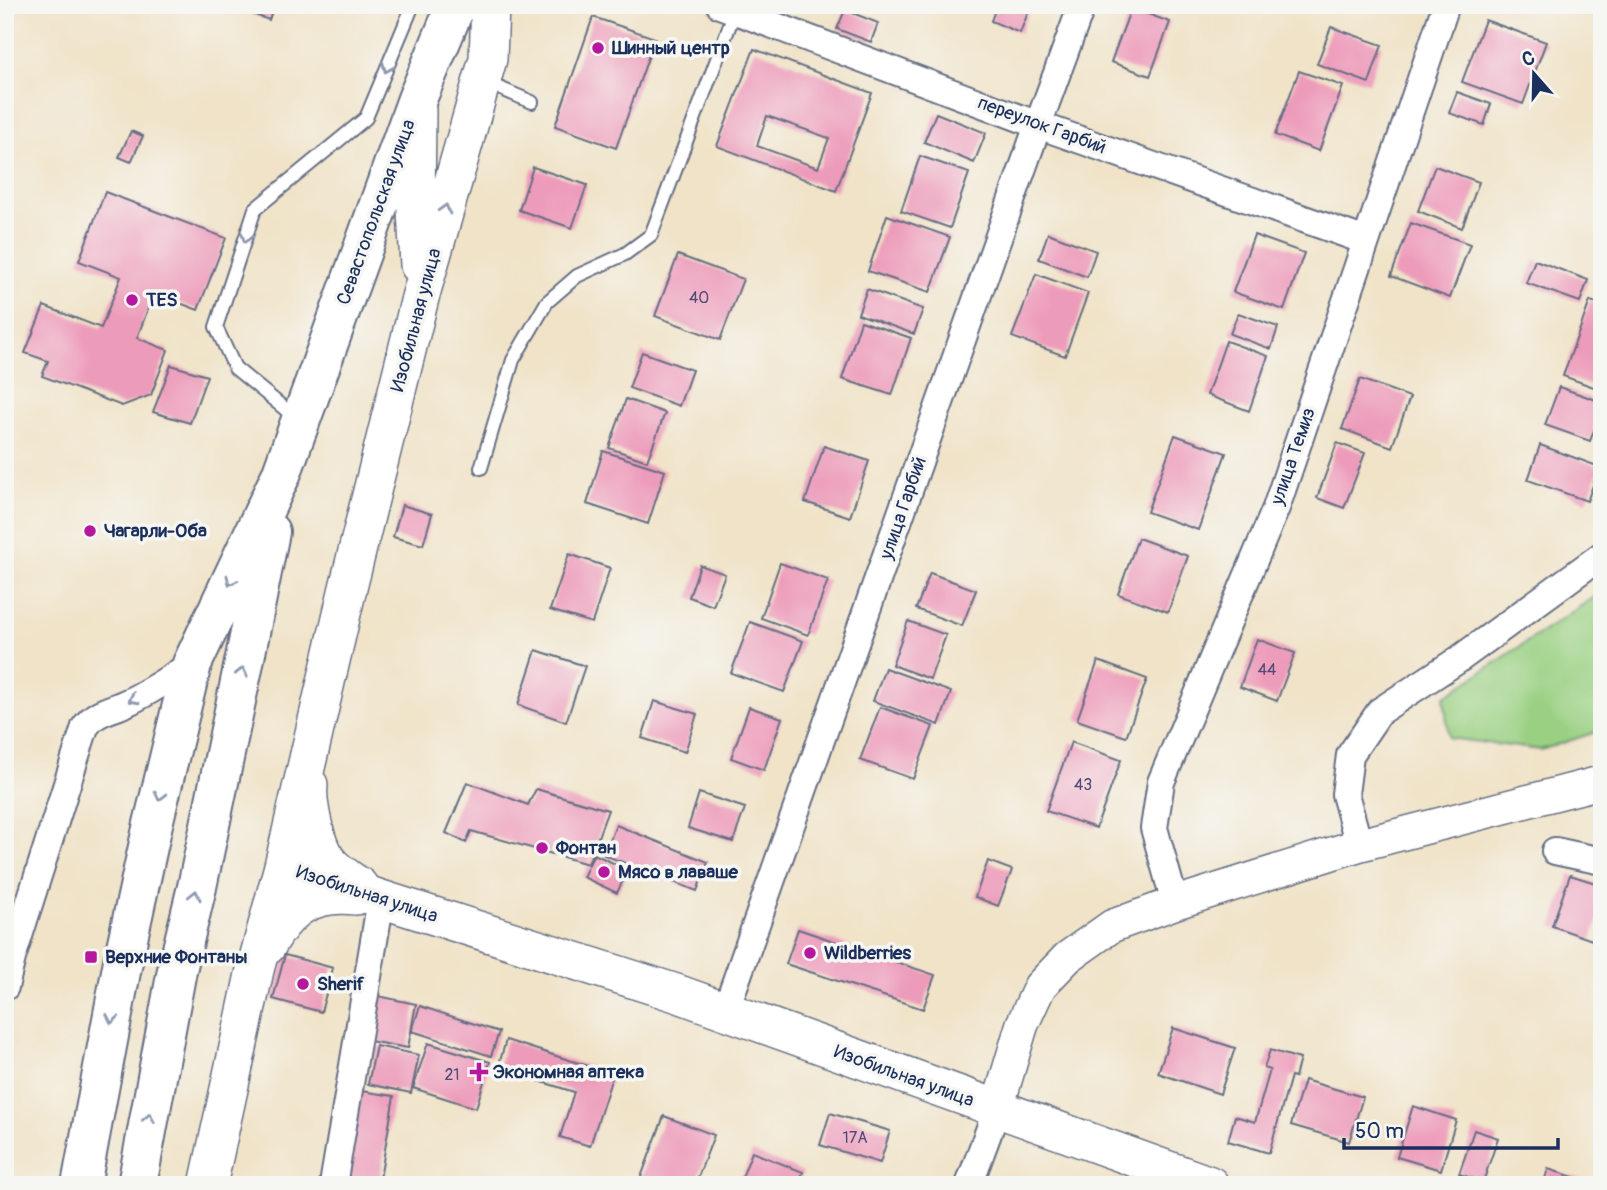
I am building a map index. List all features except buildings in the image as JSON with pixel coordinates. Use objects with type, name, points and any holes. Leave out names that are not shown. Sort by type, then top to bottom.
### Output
[{"type":"main road","name":"Севастопольская улица","points":[[281,475],[417,99],[456,5]]},
{"type":"main road","name":"Изобильная улица","points":[[490,5],[488,59],[420,298],[282,866],[676,993],[1210,1185]]},
{"type":"main road","points":[[417,99],[416,210],[420,298]]},
{"type":"main road","points":[[81,1185],[123,961],[192,664],[281,475]]},
{"type":"main road","points":[[137,1185],[177,970],[242,676],[281,475]]},
{"type":"main road","points":[[311,743],[308,790],[310,813],[326,859],[340,874],[381,899]]},
{"type":"main road","points":[[208,1185],[256,965],[282,866]]},
{"type":"main road","points":[[256,965],[275,932],[288,916],[305,903],[338,894],[381,899]]},
{"type":"street","name":"улица Гарбий","points":[[726,1012],[1082,5]]},
{"type":"street","name":"улица Темиз","points":[[1175,903],[1154,828],[1161,782],[1276,508],[1446,5]]},
{"type":"street","name":"переулок Гарбий","points":[[731,7],[1038,125],[1366,241]]},
{"type":"street","points":[[1359,845],[1345,794],[1350,755],[1380,711],[1458,660],[1602,555]]},
{"type":"street","points":[[5,987],[85,727],[90,719],[99,713],[128,702],[192,664]]},
{"type":"street","points":[[969,1185],[997,1109],[1022,1025],[1040,986],[1068,957],[1112,926],[1175,903],[1359,845],[1602,782]]},
{"type":"street","points":[[1555,851],[1602,861]]},
{"type":"street","points":[[333,1185],[381,899]]},
{"type":"lane","points":[[299,421],[235,368],[216,327],[255,209],[366,118],[413,5]]},
{"type":"lane","points":[[481,468],[513,360],[547,302],[576,276],[625,254],[651,235],[731,7]]},
{"type":"lane","points":[[482,81],[532,102]]},
{"type":"green space","points":[[1602,592],[1602,730],[1541,750],[1449,738],[1444,697]]},
{"type":"place","name":"Шинный центр","points":[[598,48]]},
{"type":"place","name":"TES","points":[[132,300]]},
{"type":"place","name":"Чагарли-Оба","points":[[90,531]]},
{"type":"place","name":"Фонтан","points":[[542,848]]},
{"type":"place","name":"Мясо в лаваше","points":[[604,872]]},
{"type":"place","name":"Wildberries","points":[[810,953]]},
{"type":"place","name":"Верхние Фонтаны","points":[[91,957]]},
{"type":"place","name":"Sherif","points":[[303,984]]},
{"type":"place","name":"Экономная аптека","points":[[479,1072]]}]
